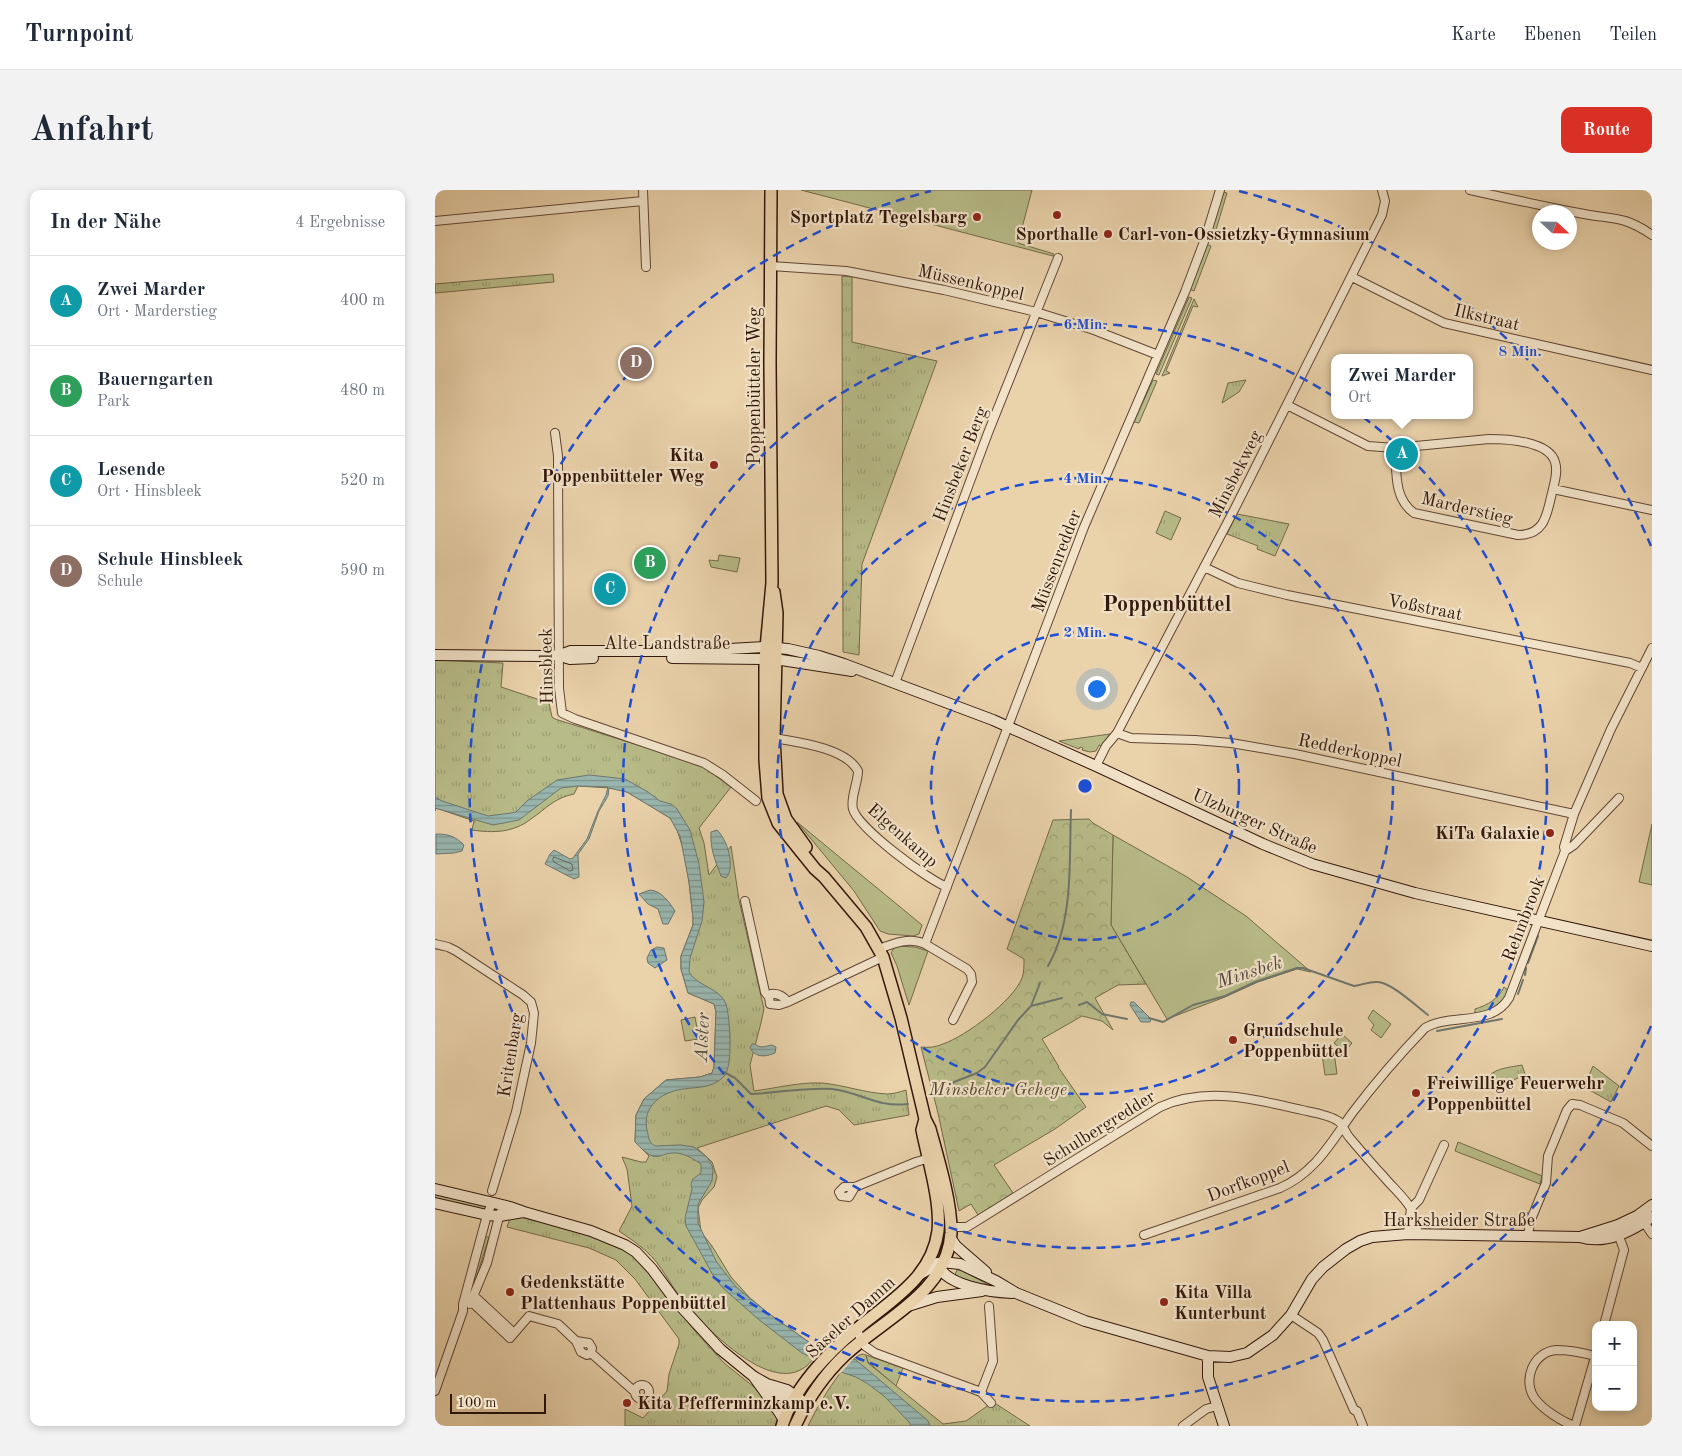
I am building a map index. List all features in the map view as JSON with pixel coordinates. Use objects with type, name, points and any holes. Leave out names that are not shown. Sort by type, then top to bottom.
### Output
[{"type":"main road","name":"Poppenbütteler Weg","points":[[771,190],[771,583],[776,603],[770,659],[765,760],[768,798],[778,824],[866,927],[881,953],[901,1018],[925,1119],[922,1130],[949,1207],[951,1232],[947,1251],[933,1281],[906,1307]]},
{"type":"main road","name":"Ulzburger Straße","points":[[771,647],[788,649],[844,664],[1008,727],[1263,844],[1312,864],[1415,894],[1652,946]]},
{"type":"main road","name":"Alte Landstraße","points":[[435,655],[559,655],[571,651],[688,651],[771,647]]},
{"type":"main road","name":"Alte Landstraße","points":[[559,655],[571,659],[770,659]]},
{"type":"main road","name":"Poppenbütteler Weg","points":[[770,659],[777,794],[787,819],[811,853],[824,877]]},
{"type":"main road","name":"Ulzburger Straße","points":[[770,659],[863,672]]},
{"type":"main road","name":"Poppenbütteler Weg","points":[[911,1285],[920,1274],[934,1248],[937,1234],[938,1214],[932,1157]]},
{"type":"main road","points":[[435,1189],[591,1231],[631,1248],[658,1276],[675,1300],[709,1338],[729,1357],[753,1376],[767,1384],[775,1385],[805,1406]]},
{"type":"main road","points":[[435,1202],[487,1215],[499,1216],[524,1212]]},
{"type":"main road","name":"Harksheider Straße","points":[[1208,1356],[1230,1357],[1255,1349],[1273,1335],[1291,1315],[1313,1280],[1323,1268],[1346,1249],[1360,1241],[1372,1237],[1413,1234],[1599,1239],[1645,1218],[1652,1205]]},
{"type":"main road","points":[[951,1232],[957,1246],[996,1281]]},
{"type":"main road","name":"Poppenbütteler Weg","points":[[934,1248],[939,1265]]},
{"type":"main road","points":[[939,1265],[960,1264],[1016,1293],[1085,1321],[1208,1356],[1208,1376],[1224,1426]]},
{"type":"main road","name":"Poppenbütteler Weg","points":[[920,1274],[939,1265]]},
{"type":"main road","points":[[939,1265],[948,1277],[985,1290]]},
{"type":"main road","name":"Saseler Damm","points":[[795,1426],[805,1406],[856,1329],[911,1285]]},
{"type":"main road","points":[[906,1307],[937,1297],[985,1290],[1016,1293]]},
{"type":"main road","name":"Saseler Damm","points":[[783,1423],[794,1399],[812,1374],[841,1352],[861,1341],[906,1307]]},
{"type":"main road","points":[[753,1376],[779,1412],[783,1423]]},
{"type":"street","points":[[643,190],[646,267]]},
{"type":"street","name":"Müssenredder","points":[[925,944],[1084,527],[1194,269],[1220,190]]},
{"type":"street","name":"Minsbekweg","points":[[1096,766],[1106,746],[1117,733],[1204,567],[1352,277],[1382,215],[1385,201],[1382,190]]},
{"type":"street","points":[[1470,190],[1583,214],[1621,219],[1634,224],[1652,235]]},
{"type":"street","points":[[435,221],[643,201]]},
{"type":"street","name":"Hinsbeker Berg","points":[[895,683],[990,427],[1057,258]]},
{"type":"street","name":"Müssenkoppel","points":[[771,266],[846,271],[944,290],[1036,312],[1094,330],[1158,355]]},
{"type":"street","name":"Ilkstraat","points":[[1352,277],[1444,323],[1652,370]]},
{"type":"street","points":[[1287,405],[1369,446],[1395,448],[1489,439],[1533,444],[1547,450],[1555,460],[1557,471],[1553,489],[1652,510]]},
{"type":"street","name":"Hinsbleek","points":[[555,433],[558,456],[559,702],[564,714],[704,764],[756,801]]},
{"type":"street","name":"Marderstieg","points":[[1395,448],[1399,496],[1405,506],[1414,513],[1518,535],[1527,535],[1537,530],[1545,520],[1553,489]]},
{"type":"street","name":"Voßstraat","points":[[1204,567],[1238,583],[1287,595],[1621,661],[1642,668]]},
{"type":"street","name":"Rehmbrook","points":[[1343,1127],[1381,1076],[1425,1028],[1435,1024],[1487,1015],[1505,1006],[1565,851],[1564,847],[1574,814],[1611,729],[1652,648]]},
{"type":"street","name":"Redderkoppel","points":[[1117,733],[1131,738],[1195,740],[1237,744],[1295,754],[1574,814]]},
{"type":"street","name":"Elgenkamp","points":[[774,738],[816,747],[837,754],[851,762],[858,772],[853,806],[854,813],[868,830],[900,856],[934,881],[947,887]]},
{"type":"street","points":[[1565,851],[1574,845],[1619,798]]},
{"type":"street","points":[[745,901],[765,992],[769,997],[775,993],[784,997],[788,1002],[881,953],[892,944],[918,941],[967,969],[971,974],[972,982],[953,1020]]},
{"type":"street","name":"Kritenbarg","points":[[435,944],[456,951],[523,995],[531,1002],[534,1013],[529,1053],[515,1112],[492,1191]]},
{"type":"street","name":"Schulbergredder","points":[[951,1232],[967,1227],[1159,1107],[1186,1098],[1216,1096],[1252,1098],[1320,1114],[1338,1121],[1411,1208],[1417,1222],[1413,1234]]},
{"type":"street","points":[[1528,1236],[1530,1222],[1546,1183],[1548,1156],[1567,1110],[1572,1104],[1580,1105],[1623,1123],[1652,1146]]},
{"type":"street","name":"Dorfkoppel","points":[[1144,1235],[1289,1184],[1307,1172],[1332,1144],[1343,1127]]},
{"type":"street","points":[[1411,1208],[1419,1200],[1444,1145]]},
{"type":"street","points":[[855,1187],[932,1157]]},
{"type":"street","points":[[471,1297],[487,1215],[496,1204]]},
{"type":"street","points":[[435,1391],[463,1311],[487,1263],[499,1216],[496,1204]]},
{"type":"street","points":[[1645,1218],[1652,1234]]},
{"type":"street","points":[[1605,1321],[1624,1250],[1617,1231]]},
{"type":"street","points":[[471,1297],[512,1336],[529,1316],[555,1323],[576,1341],[583,1354],[591,1353],[635,1392]]},
{"type":"street","points":[[981,1392],[993,1361],[989,1306]]},
{"type":"street","points":[[1291,1315],[1318,1333],[1323,1340],[1363,1426]]},
{"type":"street","points":[[856,1329],[861,1341],[875,1353],[981,1392],[991,1403]]},
{"type":"street","points":[[1592,1355],[1555,1350],[1541,1357],[1532,1368],[1529,1377],[1531,1391],[1536,1400],[1546,1409],[1574,1426],[1592,1365]]},
{"type":"street","points":[[1183,1426],[1206,1409],[1217,1406]]},
{"type":"green space","name":"Sportplatz Tegelsbarg","points":[[801,190],[1032,190],[1018,243],[1054,254],[1053,256]]},
{"type":"green space","points":[[1222,192],[1227,193],[1215,233],[1210,231]]},
{"type":"green space","points":[[1206,244],[1211,246],[1194,291],[1189,289]]},
{"type":"green space","points":[[553,274],[554,282],[435,293],[435,284]]},
{"type":"green space","points":[[842,276],[852,277],[852,342],[937,361],[862,564],[859,655],[843,652]]},
{"type":"green space","points":[[1189,297],[1192,298],[1159,375],[1156,374]]},
{"type":"green space","points":[[1194,299],[1198,307],[1193,306],[1166,371],[1170,373],[1162,376]]},
{"type":"green space","points":[[1153,380],[1157,381],[1139,423],[1134,422]]},
{"type":"green space","points":[[1246,380],[1239,392],[1222,403],[1228,383]]},
{"type":"green space","points":[[1165,511],[1181,518],[1171,540],[1156,533]]},
{"type":"green space","points":[[1237,514],[1289,524],[1275,556],[1257,549],[1258,546],[1227,534]]},
{"type":"green space","points":[[719,555],[740,558],[737,572],[711,567],[709,560],[718,561]]},
{"type":"green space","points":[[643,556],[657,556],[657,570],[643,570]]},
{"type":"green space","points":[[435,660],[503,663],[501,687],[549,703],[552,717],[555,719],[699,764],[731,787],[699,828],[704,843],[709,875],[731,846],[739,900],[764,1009],[750,1065],[754,1091],[813,1083],[830,1084],[887,1094],[906,1090],[909,1115],[854,1125],[839,1110],[826,1106],[697,1148],[712,1162],[717,1177],[714,1187],[702,1200],[698,1208],[701,1232],[731,1277],[750,1298],[820,1350],[805,1368],[787,1373],[771,1371],[754,1364],[737,1353],[693,1312],[678,1295],[652,1257],[619,1231],[632,1206],[627,1169],[622,1157],[646,1162],[649,1156],[635,1142],[636,1115],[644,1099],[666,1080],[700,1077],[712,1073],[714,1067],[716,1012],[714,1004],[688,993],[681,969],[681,956],[693,925],[693,918],[684,851],[676,827],[670,818],[627,792],[610,788],[578,786],[574,794],[556,801],[524,824],[503,831],[472,830],[474,821],[436,808],[435,811]]},
{"type":"green space","points":[[1110,734],[1096,751],[1090,752],[1059,741]]},
{"type":"green space","name":"Minsbeker Gehege","points":[[1089,819],[1113,835],[1111,925],[1146,984],[1118,985],[1095,998],[1113,1030],[1102,1021],[1082,1016],[1042,1039],[1058,1067],[1086,1107],[1055,1129],[994,1165],[1013,1193],[978,1215],[971,1204],[959,1211],[938,1113],[921,1047],[938,1046],[964,1034],[988,1017],[1017,987],[1023,976],[1024,959],[1007,949],[1053,820]]},
{"type":"green space","points":[[797,822],[922,925],[919,934],[913,936],[888,934],[880,931],[854,891]]},
{"type":"green space","points":[[1652,824],[1652,885],[1639,882]]},
{"type":"green space","points":[[1113,835],[1187,877],[1246,916],[1311,972],[1297,969],[1258,982],[1167,1019],[1111,925]]},
{"type":"green space","points":[[895,946],[915,947],[928,951],[909,1005],[891,953]]},
{"type":"green space","points":[[1504,987],[1509,991],[1501,1004],[1488,1011],[1475,1013],[1475,1009],[1492,1001]]},
{"type":"green space","points":[[1373,1010],[1391,1024],[1381,1038],[1371,1030],[1374,1025],[1368,1018]]},
{"type":"green space","points":[[695,1017],[699,1039],[685,1041],[681,1020]]},
{"type":"green space","points":[[1342,1034],[1352,1043],[1345,1052],[1334,1043]]},
{"type":"green space","points":[[1334,1052],[1337,1074],[1325,1075],[1322,1054]]},
{"type":"green space","points":[[1522,1065],[1525,1074],[1514,1080],[1510,1089],[1501,1090],[1484,1084],[1490,1075],[1495,1072]]},
{"type":"green space","points":[[1593,1066],[1619,1086],[1611,1102],[1584,1087]]},
{"type":"green space","points":[[1458,1142],[1542,1176],[1540,1184],[1455,1151]]},
{"type":"green space","points":[[435,1193],[487,1207],[485,1211],[435,1200]]},
{"type":"green space","points":[[521,1217],[599,1237],[630,1252],[694,1330],[724,1363],[759,1391],[779,1418],[775,1426],[625,1426],[625,1409],[643,1418],[667,1391],[669,1374],[679,1339],[635,1279],[616,1260],[589,1248],[507,1227],[510,1218]]},
{"type":"green space","points":[[485,1237],[489,1237],[471,1295],[470,1293]]},
{"type":"green space","points":[[957,1270],[961,1270],[987,1284],[986,1286],[954,1277]]},
{"type":"green space","points":[[862,1354],[866,1355],[868,1363],[943,1424],[966,1421],[993,1402],[1030,1426],[808,1426],[839,1374],[855,1358]]},
{"type":"green space","points":[[866,1355],[903,1368],[896,1386],[868,1362]]},
{"type":"water","points":[[589,775],[625,779],[660,801],[671,804],[677,809],[690,830],[699,864],[704,902],[702,921],[690,958],[689,972],[698,981],[714,990],[723,998],[727,1010],[730,1029],[730,1051],[728,1069],[725,1075],[713,1084],[671,1092],[655,1102],[648,1112],[646,1123],[650,1141],[655,1146],[680,1145],[694,1147],[708,1158],[713,1168],[712,1181],[698,1204],[698,1223],[716,1261],[736,1287],[768,1313],[820,1350],[856,1360],[928,1421],[930,1426],[911,1426],[884,1396],[868,1384],[802,1353],[758,1319],[723,1288],[714,1277],[686,1226],[685,1218],[692,1189],[691,1184],[693,1179],[701,1173],[701,1164],[682,1154],[674,1153],[655,1157],[643,1150],[635,1142],[636,1115],[644,1099],[666,1080],[700,1077],[712,1073],[714,1067],[716,1012],[714,1004],[688,993],[681,969],[681,956],[693,925],[693,918],[689,882],[680,836],[670,818],[627,792],[609,788],[608,796],[599,811],[589,839],[578,854],[579,877],[574,879],[545,864],[554,850],[570,859],[573,858],[587,839],[608,787],[578,786],[561,788],[519,820],[493,825],[435,808],[435,797],[488,816],[516,812],[527,801],[557,780]]},
{"type":"water","points":[[717,830],[721,834],[729,853],[730,867],[726,878],[721,876],[712,849],[711,832]]},
{"type":"water","points":[[436,834],[448,835],[458,839],[464,845],[462,851],[436,854]]},
{"type":"water","points":[[650,890],[662,895],[675,911],[668,924],[663,924],[658,909],[648,904],[639,894]]},
{"type":"water","points":[[657,947],[664,948],[667,960],[655,968],[648,963],[647,958],[651,950]]},
{"type":"water","points":[[1131,1002],[1134,1002],[1151,1019],[1150,1022],[1141,1022],[1130,1005]]},
{"type":"water","points":[[752,1044],[761,1047],[772,1045],[776,1047],[775,1053],[764,1056],[755,1054],[750,1048]]},
{"type":"pier","points":[[822,1348],[855,1357],[840,1374],[811,1360]]},
{"type":"waterway","points":[[1048,966],[1062,930],[1069,890],[1071,810]]},
{"type":"waterway","points":[[1528,963],[1538,936]]},
{"type":"waterway","name":"Minsbek","points":[[1149,1018],[1163,1022],[1193,1005],[1225,996],[1255,982],[1297,968],[1303,968],[1354,986],[1372,982],[1384,983],[1428,1015]]},
{"type":"waterway","points":[[1525,975],[1526,968]]},
{"type":"waterway","points":[[1518,994],[1523,980]]},
{"type":"waterway","points":[[1031,1006],[1040,983]]},
{"type":"waterway","name":"Minsbek","points":[[941,1094],[954,1082],[977,1073],[985,1067],[1018,1020],[1031,1006],[1062,998]]},
{"type":"waterway","name":"Minsbek","points":[[1079,1005],[1087,1002],[1102,1014],[1127,1019]]},
{"type":"waterway","points":[[1437,1031],[1502,1019]]},
{"type":"waterway","points":[[724,1072],[735,1078],[751,1094],[832,1089],[887,1104],[908,1104]]},
{"type":"place","name":"Sporthalle","points":[[1057,215]]},
{"type":"place","name":"Sportplatz Tegelsbarg","points":[[977,217]]},
{"type":"place","name":"Carl-von-Ossietzky-Gymnasium","points":[[1108,234]]},
{"type":"place","name":"Schule Hinsbleek","points":[[636,363]]},
{"type":"place","name":"Zwei Marder","points":[[1402,454]]},
{"type":"place","name":"Kita Poppenbütteler Weg","points":[[714,465]]},
{"type":"place","name":"Bauerngarten","points":[[650,563]]},
{"type":"place","name":"Lesende","points":[[610,589]]},
{"type":"place","name":"KiTa Galaxie","points":[[1550,833]]},
{"type":"place","name":"Grundschule Poppenbüttel","points":[[1233,1040]]},
{"type":"place","name":"Freiwillige Feuerwehr Poppenbüttel","points":[[1416,1093]]},
{"type":"place","name":"Gedenkstätte Plattenhaus Poppenbüttel","points":[[510,1292]]},
{"type":"place","name":"Kita Villa Kunterbunt","points":[[1164,1302]]},
{"type":"place","name":"Kita Pfefferminzkamp e.V.","points":[[627,1403]]},
{"type":"district","name":"Poppenbüttel","points":[[1167,603]]},
{"type":"water label","name":"Alster","points":[[701,1037]]}]
